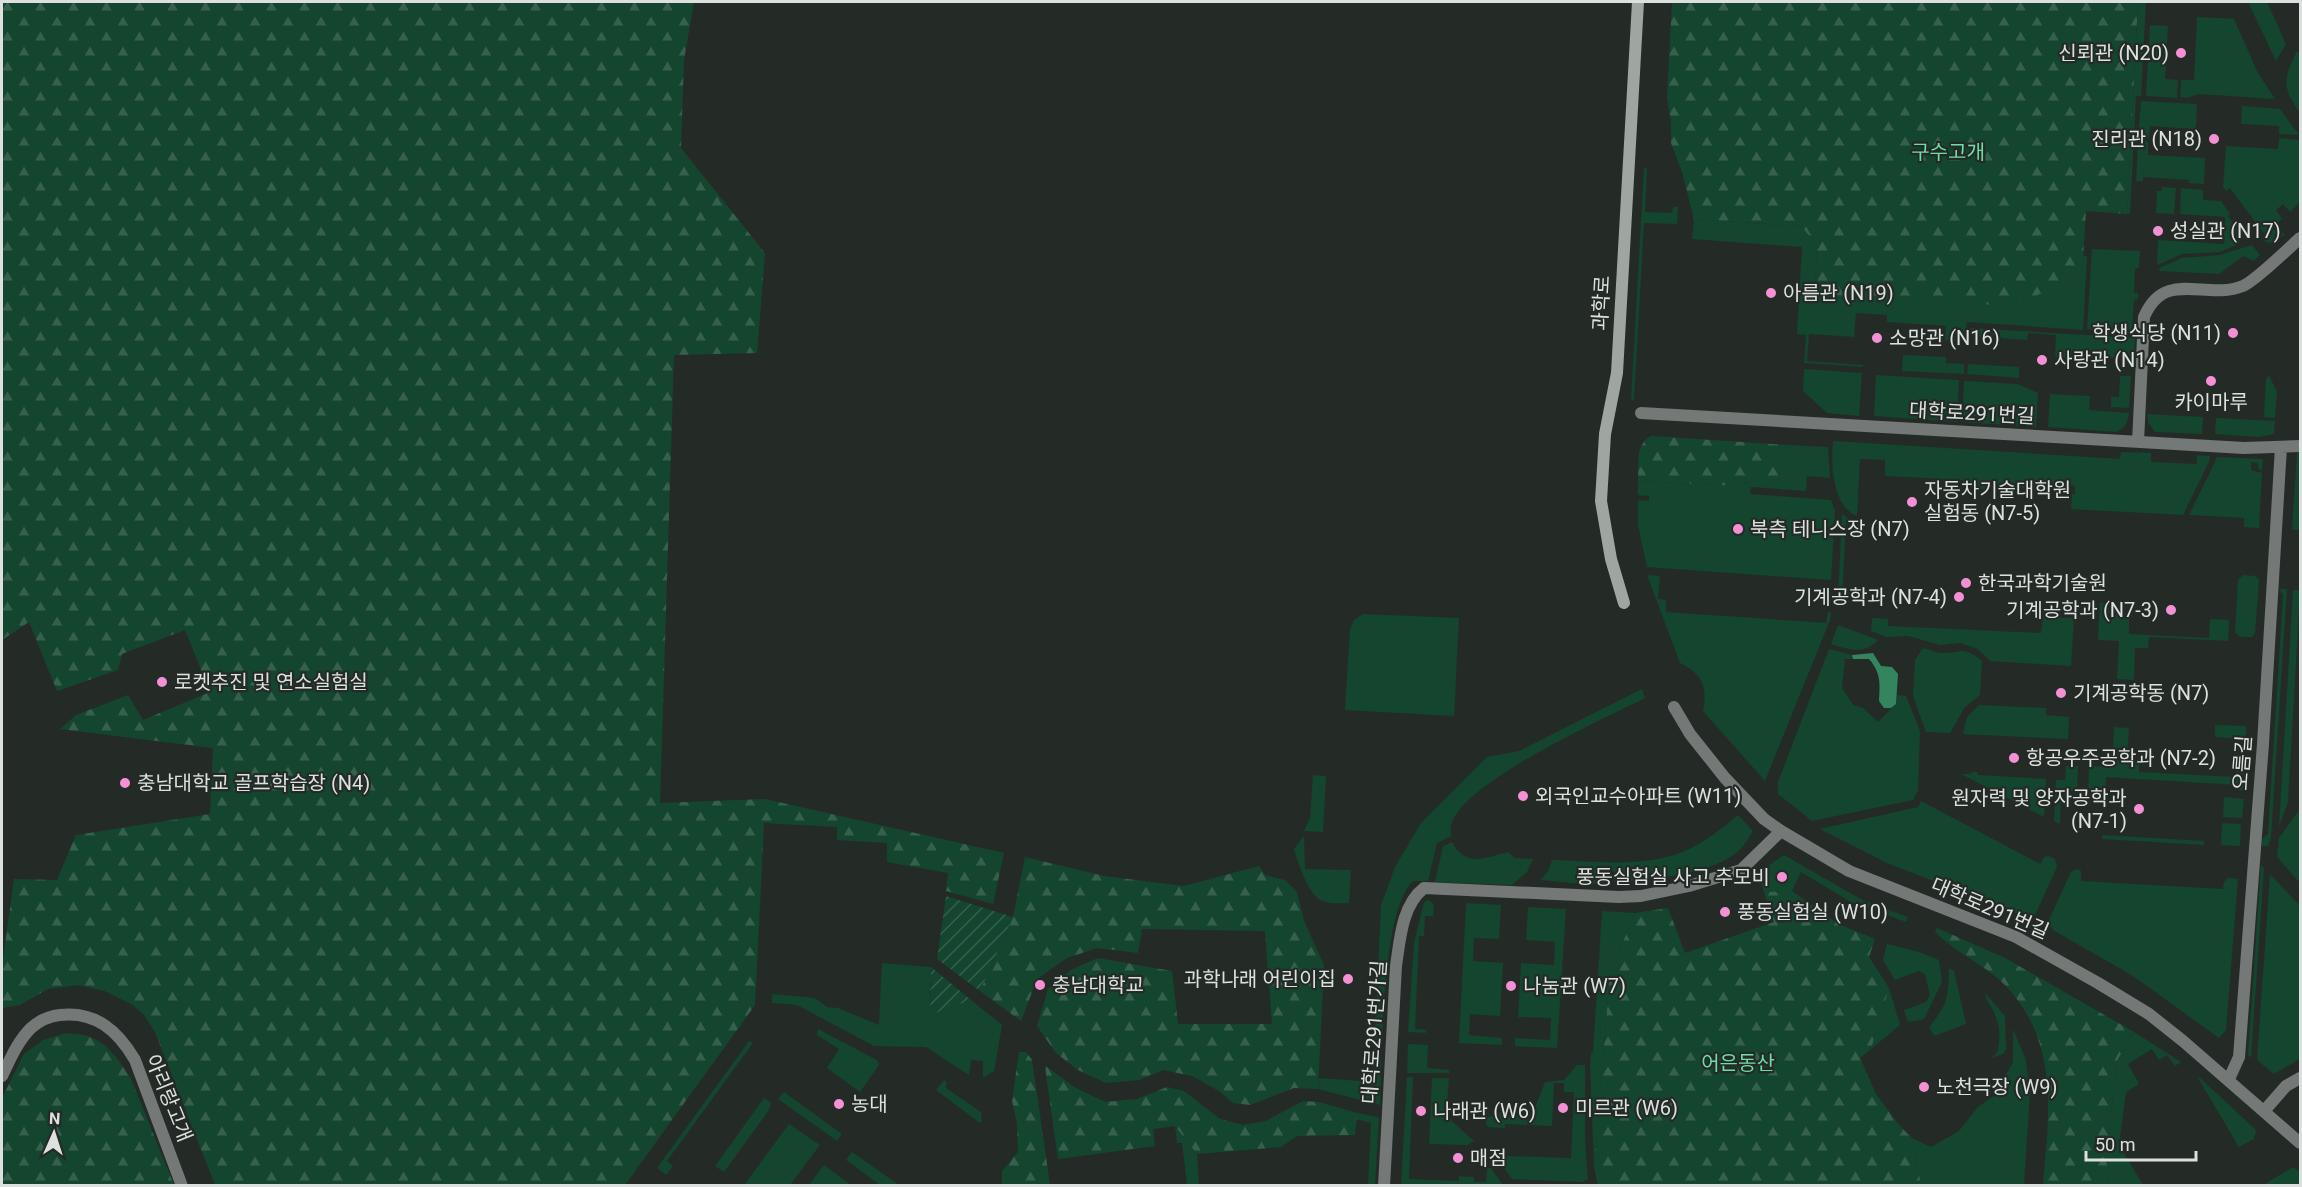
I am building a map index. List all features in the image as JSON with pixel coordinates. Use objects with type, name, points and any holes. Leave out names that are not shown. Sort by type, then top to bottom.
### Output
[{"type":"street","name":"과학로","points":[[1624,603],[1611,559],[1601,501],[1605,434],[1617,373],[1638,2]]},
{"type":"street","points":[[2138,442],[2144,317],[2151,302],[2158,296],[2175,289],[2225,290],[2245,285],[2301,238]]},
{"type":"street","name":"대학로291번길","points":[[1641,413],[2244,448],[2280,453],[2301,446]]},
{"type":"street","name":"오름길","points":[[2229,1079],[2239,1057],[2263,744],[2280,453]]},
{"type":"street","name":"대학로291번길","points":[[1674,707],[1690,734],[1725,778],[1764,819],[1781,831],[1849,871],[2030,944],[2149,1014],[2229,1079],[2301,1143]]},
{"type":"street","name":"대학로291번가길","points":[[1384,1185],[1396,966],[1408,909],[1414,896],[1424,888],[1619,897],[1641,896],[1689,886],[1741,870],[1781,831]]},
{"type":"street","name":"아리랑고개","points":[[2,1076],[17,1045],[39,1022],[55,1016],[79,1015],[99,1020],[123,1042],[135,1060],[182,1185]]},
{"type":"street","points":[[2265,1110],[2286,1086],[2301,1078]]},
{"type":"green space","points":[[2,2],[694,2],[684,60],[681,148],[765,253],[757,353],[674,355],[660,803],[765,799],[1004,853],[993,904],[946,891],[948,873],[887,862],[887,843],[837,840],[837,827],[764,823],[755,1005],[625,1185],[215,1185],[155,1032],[144,1015],[133,1005],[105,991],[78,985],[48,989],[20,1005],[2,1008],[2,966],[14,879],[57,880],[76,835],[210,814],[213,748],[60,729],[76,715],[128,695],[143,720],[210,692],[185,630],[122,654],[118,670],[57,691],[29,622],[2,640]]},
{"type":"green space","name":"구수고개","points":[[1672,2],[2138,2],[2127,214],[2086,211],[2082,276],[2012,306],[1815,294],[1817,245],[1801,226],[1694,219],[1682,172],[1671,143],[1667,97]]},
{"type":"green space","points":[[2138,2],[2146,2],[2141,96],[2136,96],[2130,214],[2127,214]]},
{"type":"green space","points":[[2248,2],[2267,2],[2286,44],[2276,61]]},
{"type":"green space","points":[[2197,17],[2234,19],[2258,73],[2275,99],[2199,94],[2187,98],[2180,97],[2181,80],[2194,80]]},
{"type":"green space","points":[[2150,25],[2168,26],[2165,79],[2178,80],[2177,98],[2146,96]]},
{"type":"green space","points":[[2297,51],[2300,54],[2300,113],[2290,97],[2286,83]]},
{"type":"green space","points":[[2141,101],[2197,104],[2196,129],[2150,126],[2149,139],[2138,138]]},
{"type":"green space","points":[[2242,106],[2280,109],[2299,135],[2279,134],[2279,126],[2241,124]]},
{"type":"green space","points":[[2279,138],[2300,140],[2300,202],[2290,212],[2283,204],[2276,210],[2282,219],[2271,229],[2285,234],[2276,241],[2265,242],[2262,237],[2265,235],[2230,188],[2226,191],[2223,187],[2226,146],[2278,149]]},
{"type":"green space","points":[[2138,142],[2148,142],[2148,155],[2205,158],[2204,184],[2189,183],[2189,180],[2143,177],[2143,181],[2136,181]]},
{"type":"green space","points":[[1644,168],[1647,168],[1645,212],[1672,213],[1673,207],[1678,207],[1677,224],[1644,223],[1634,400],[1631,400]]},
{"type":"green space","points":[[2162,187],[2176,188],[2174,214],[2156,213],[2157,191],[2162,191]]},
{"type":"green space","points":[[2181,188],[2203,190],[2203,200],[2221,201],[2237,229],[2241,227],[2239,244],[2220,252],[2182,254],[2158,265],[2158,240],[2224,244],[2225,217],[2180,214]]},
{"type":"green space","points":[[1694,219],[1801,226],[1817,245],[1815,294],[2081,276],[2083,256],[2087,256],[2083,330],[1967,322],[1965,341],[1945,340],[1946,326],[1887,322],[1887,315],[1856,313],[1854,337],[1809,334],[1807,361],[1863,365],[1863,367],[1804,363],[1806,335],[1797,334],[1802,247],[1692,239]]},
{"type":"green space","points":[[2252,245],[2260,255],[2254,261],[2243,256],[2219,274],[2160,271],[2159,268],[2182,258],[2220,255]]},
{"type":"green space","points":[[2092,249],[2140,251],[2139,268],[2135,269],[2134,293],[2138,293],[2138,299],[2134,300],[2132,331],[2087,329]]},
{"type":"green space","points":[[1971,328],[2135,338],[2134,359],[2055,357],[2056,335],[2028,333],[2027,340],[1971,336]]},
{"type":"green space","points":[[1903,355],[1946,357],[1946,363],[1964,364],[1964,374],[1902,371]]},
{"type":"green space","points":[[1968,364],[2019,367],[2019,378],[1967,374]]},
{"type":"green space","points":[[1804,369],[1862,373],[1859,416],[1827,413],[1803,391]]},
{"type":"green space","points":[[1876,375],[1959,380],[1957,422],[1874,416]]},
{"type":"green space","points":[[2269,375],[2277,392],[2275,418],[2264,417],[2266,379]]},
{"type":"green space","points":[[2120,376],[2131,376],[2129,408],[2111,407],[2111,397],[2119,397]]},
{"type":"green space","points":[[1964,381],[2017,384],[2038,393],[2036,427],[1962,422]]},
{"type":"green space","points":[[2050,394],[2090,396],[2089,410],[2129,413],[2128,420],[2124,427],[2116,432],[2048,427]]},
{"type":"green space","points":[[2148,414],[2203,417],[2202,434],[2155,432],[2148,422]]},
{"type":"green space","points":[[2216,418],[2275,421],[2274,434],[2259,437],[2215,434]]},
{"type":"green space","points":[[1651,436],[1787,445],[1778,481],[1751,481],[1737,486],[1638,481],[1640,450],[1642,444]]},
{"type":"green space","points":[[1833,441],[2120,459],[2121,452],[2151,453],[2151,462],[2197,464],[2197,455],[2210,456],[2183,515],[2071,509],[2075,486],[2061,485],[2060,491],[2015,487],[2015,491],[1963,488],[1963,480],[1885,476],[1885,460],[1860,459],[1857,516],[1842,503],[1838,494],[1833,472]]},
{"type":"green space","name":"북측 테니스장 (N7)","points":[[1787,445],[1828,447],[1830,478],[1807,476],[1806,491],[1751,487],[1750,494],[1831,500],[1835,511],[1831,580],[1647,567],[1638,525],[1638,500],[1649,501],[1649,496],[1638,495],[1638,481],[1737,486],[1751,481],[1778,481]]},
{"type":"green space","points":[[2300,452],[2300,530],[2292,530],[2297,453]]},
{"type":"green space","points":[[2216,457],[2263,459],[2262,471],[2258,468],[2258,463],[2251,462],[2251,470],[2262,473],[2259,528],[2244,527],[2244,518],[2189,515]]},
{"type":"green space","points":[[1842,514],[1850,520],[1846,521],[1842,598],[1838,598]]},
{"type":"green space","points":[[1647,575],[1660,576],[1658,599],[1666,600],[1666,612],[1826,623],[1828,612],[1831,612],[1830,620],[1765,781],[1703,711],[1705,694],[1702,682],[1694,672],[1680,663]]},
{"type":"green space","points":[[2243,575],[2255,576],[2259,580],[2255,633],[2252,637],[2240,637],[2235,632],[2238,580]]},
{"type":"green space","points":[[2279,589],[2287,589],[2271,837],[2268,846],[2262,846],[2262,839],[2268,834],[2283,595]]},
{"type":"green space","points":[[2293,590],[2300,590],[2300,595],[2288,802],[2279,827]]},
{"type":"green space","points":[[2100,603],[2113,604],[2113,613],[2129,614],[2129,634],[2209,638],[2210,619],[2229,620],[2228,641],[2149,637],[2148,648],[2135,648],[2134,680],[2117,679],[2119,641],[2098,640]]},
{"type":"green space","points":[[1363,614],[1459,618],[1454,716],[1345,710],[1350,629],[1354,620]]},
{"type":"green space","points":[[2043,617],[2074,618],[2071,666],[1990,661],[1978,649],[1960,643],[1940,645],[1908,636],[1887,637],[1871,631],[1872,618],[1888,619],[1888,626],[2041,633]]},
{"type":"green space","points":[[1838,625],[1878,640],[1867,648],[1856,650],[1831,644]]},
{"type":"green space","points":[[1923,648],[1939,653],[1962,651],[1982,661],[1980,695],[1965,707],[1950,733],[1926,732],[1913,696],[1915,660]]},
{"type":"green space","points":[[1829,649],[1852,655],[1853,659],[1845,659],[1842,688],[1853,705],[1863,708],[1878,722],[1896,704],[1897,695],[1906,696],[1920,731],[1918,790],[1913,800],[1812,821],[1778,794],[1778,782]]},
{"type":"green space","points":[[1642,689],[1645,698],[1539,752],[1483,788],[1463,805],[1452,822],[1451,836],[1437,843],[1428,881],[1413,881],[1402,897],[1395,922],[1385,986],[1380,1105],[1318,1089],[1319,1078],[1373,1082],[1381,905],[1395,867],[1421,823],[1487,757],[1519,751]]},
{"type":"green space","points":[[1979,705],[2046,708],[2046,715],[2069,717],[2068,739],[1963,734],[1967,717]]},
{"type":"green space","points":[[2215,725],[2246,726],[2246,739],[2215,737]]},
{"type":"green space","points":[[2114,727],[2129,728],[2127,759],[2139,760],[2139,772],[2235,777],[2237,764],[2245,764],[2244,791],[2238,790],[2238,785],[2106,777],[2105,793],[2088,792],[2089,766],[2112,767]]},
{"type":"green space","points":[[2066,766],[2078,766],[2077,791],[2061,790],[2060,824],[2054,821],[2056,780],[2065,780]]},
{"type":"green space","points":[[1977,772],[1978,775],[2046,779],[2044,817],[1961,774]]},
{"type":"green space","points":[[1313,775],[1326,776],[1323,832],[1304,831],[1310,818]]},
{"type":"green space","points":[[2300,785],[2300,883],[2277,857],[2279,838],[2299,810]]},
{"type":"green space","points":[[2224,797],[2244,799],[2242,818],[2223,817]]},
{"type":"green space","points":[[1921,801],[2040,864],[2044,857],[2049,856],[2055,859],[2057,867],[2035,915],[2025,917],[1887,863],[1820,829],[1918,807]]},
{"type":"green space","points":[[1738,815],[1753,831],[1739,851],[1711,866],[1660,878],[1614,882],[1614,871],[1598,871],[1597,883],[1593,885],[1541,880],[1552,860],[1639,862],[1673,855],[1702,842]]},
{"type":"green space","points":[[2222,823],[2241,824],[2240,846],[2221,845]]},
{"type":"green space","points":[[2102,835],[2204,841],[2204,845],[2102,839]]},
{"type":"green space","points":[[1304,836],[1305,869],[1351,870],[1349,903],[1325,902],[1319,899],[1309,887],[1294,849]]},
{"type":"green space","points":[[1452,842],[1457,850],[1470,858],[1483,858],[1508,852],[1515,858],[1533,859],[1527,872],[1512,885],[1435,882],[1443,846]]},
{"type":"green space","points":[[1784,855],[1864,901],[1908,917],[1906,922],[1849,901],[1801,872],[1792,891],[1764,892],[1758,873]]},
{"type":"green space","points":[[1025,857],[1104,876],[1184,886],[1259,866],[1265,875],[1285,880],[1297,892],[1304,921],[1324,965],[1318,1089],[1294,1088],[1250,1105],[1233,1103],[1219,1091],[1192,1076],[1163,1070],[1139,1080],[1106,1083],[1078,1070],[1056,1053],[1037,1026],[1048,989],[1071,970],[1098,958],[1172,971],[1178,1024],[1272,1024],[1265,931],[1142,929],[1138,953],[1097,948],[1067,958],[1037,979],[1021,1021],[980,991],[1013,917]]},
{"type":"green space","points":[[2261,865],[2264,868],[2251,1058],[2248,1055]]},
{"type":"green space","points":[[2077,869],[2081,871],[2081,881],[2223,889],[2224,882],[2228,878],[2238,879],[2226,1030],[2219,1038],[2133,976],[2053,930],[2048,922],[2071,872]]},
{"type":"green space","points":[[2270,874],[2300,906],[2300,1059],[2274,1074],[2257,1060]]},
{"type":"green space","name":"어은동산","points":[[1792,891],[1838,924],[1875,939],[1869,957],[1889,988],[1871,1049],[1860,1058],[1876,1094],[1899,1125],[1912,1138],[1921,1185],[1598,1185],[1594,1167],[1610,973],[1635,913],[1668,908],[1685,953],[1774,922],[1764,892]]},
{"type":"green space","points":[[946,896],[1013,917],[980,991],[937,959]]},
{"type":"green space","points":[[1428,900],[1434,904],[1433,916],[1425,916],[1424,936],[1419,936],[1415,1029],[1426,1030],[1426,1033],[1408,1032],[1414,943],[1424,902]]},
{"type":"green space","points":[[1466,903],[1501,905],[1499,939],[1474,938],[1473,961],[1503,963],[1500,1016],[1470,1014],[1469,1035],[1502,1038],[1502,1045],[1459,1043]]},
{"type":"green space","points":[[1528,907],[1566,909],[1557,1048],[1515,1046],[1515,1038],[1550,1040],[1551,1018],[1518,1017],[1521,963],[1554,965],[1555,942],[1526,940]]},
{"type":"green space","points":[[1602,911],[1635,913],[1610,973],[1594,1167],[1590,1065],[1591,1053],[1593,1053]]},
{"type":"green space","points":[[1937,928],[2005,958],[2134,1032],[2118,1059],[2105,1158],[2110,1174],[2108,1185],[2043,1185],[2047,1132],[2047,1080],[2043,1055],[2035,1031],[2023,1007],[2005,985],[1943,939],[1935,932]]},
{"type":"green space","points":[[1887,944],[1939,960],[1942,982],[1924,1019],[1908,1022],[1904,1010],[1926,1002],[1930,995],[1925,974],[1919,971],[1895,980],[1883,960]]},
{"type":"green space","points":[[882,963],[931,967],[930,1015],[971,1000],[1002,1025],[994,1071],[983,1078],[983,1061],[971,1060],[969,1075],[926,1047],[874,1046],[797,1005],[772,1003],[772,994],[815,998],[827,1007],[838,1008],[879,1025]]},
{"type":"green space","points":[[931,967],[971,1000],[930,1015]]},
{"type":"green space","points":[[1949,968],[1954,971],[1966,1024],[1934,1036],[1929,1027],[1946,1000]]},
{"type":"green space","points":[[1889,988],[1900,1025],[1871,1049]]},
{"type":"green space","points":[[1985,993],[2005,1016],[2006,1049],[2003,1054],[1991,1058],[1997,1053],[1999,1031]]},
{"type":"green space","points":[[818,1029],[877,1060],[879,1065],[860,1092],[827,1068],[839,1049],[817,1035]]},
{"type":"green space","points":[[2013,1029],[2026,1060],[2030,1093],[2024,1185],[1921,1185],[1912,1138],[1931,1147],[1959,1131],[1978,1107],[1994,1096],[2013,1062]]},
{"type":"green space","points":[[2134,1032],[2181,1062],[2175,1066],[2167,1055],[2159,1060],[2152,1049],[2128,1064],[2139,1084],[2126,1092],[2119,1145],[2143,1185],[2108,1185],[2110,1174],[2105,1158],[2118,1059]]},
{"type":"green space","points":[[66,1033],[84,1035],[97,1040],[109,1049],[123,1067],[131,1079],[174,1185],[2,1185],[2,1098],[24,1054],[43,1040]]},
{"type":"green space","points":[[749,1041],[753,1043],[667,1161],[673,1166],[666,1175],[657,1168]]},
{"type":"green space","points":[[1408,1044],[1428,1045],[1427,1068],[1449,1070],[1449,1073],[1407,1073]]},
{"type":"green space","points":[[1019,1052],[1026,1052],[1032,1060],[1050,1185],[1002,1185],[1002,1171],[1018,1152],[1017,1123],[1012,1101]]},
{"type":"green space","points":[[1577,1065],[1585,1065],[1585,1140],[1588,1179],[1582,1182],[1512,1179],[1500,1162],[1503,1156],[1571,1158],[1574,1092],[1564,1092],[1564,1083],[1554,1083],[1552,1126],[1505,1124],[1505,1128],[1488,1127],[1484,1119],[1500,1113],[1523,1117],[1530,1115],[1545,1082],[1564,1080]]},
{"type":"green space","points":[[1046,1066],[1074,1087],[1105,1102],[1137,1099],[1167,1087],[1184,1091],[1220,1119],[1243,1125],[1266,1121],[1303,1101],[1319,1102],[1357,1113],[1355,1135],[1297,1136],[1281,1147],[1197,1154],[1175,1126],[1153,1129],[1155,1146],[1058,1159]]},
{"type":"green space","points":[[1407,1077],[1413,1077],[1409,1179],[1459,1181],[1459,1176],[1474,1177],[1474,1182],[1486,1182],[1487,1168],[1491,1168],[1503,1185],[1401,1185]]},
{"type":"green space","points":[[2199,1077],[2256,1130],[2254,1139],[2239,1147]]},
{"type":"green space","points":[[1432,1078],[1449,1078],[1446,1116],[1474,1141],[1468,1145],[1429,1144]]},
{"type":"green space","points":[[944,1080],[947,1082],[946,1088],[981,1112],[982,1121],[980,1123],[936,1090]]},
{"type":"green space","points":[[784,1092],[842,1134],[837,1141],[778,1099]]},
{"type":"green space","points":[[764,1098],[771,1103],[769,1110],[724,1172],[715,1166]]},
{"type":"green space","points":[[1357,1113],[1379,1117],[1375,1185],[1368,1185],[1371,1123],[1356,1119]]},
{"type":"green space","points":[[789,1124],[820,1145],[790,1185],[744,1185]]},
{"type":"green space","points":[[1175,1126],[1197,1154],[1199,1185],[1187,1185],[1182,1143],[1177,1143]]},
{"type":"green space","points":[[852,1152],[899,1185],[880,1185],[846,1160]]},
{"type":"green space","points":[[824,1165],[851,1185],[809,1185]]},
{"type":"green space","points":[[2293,1167],[2300,1172],[2300,1185],[2263,1185]]},
{"type":"shaded area","points":[[1873,653],[1881,666],[1892,667],[1898,674],[1896,704],[1891,708],[1884,708],[1879,701],[1879,678],[1873,664],[1869,659],[1853,659],[1852,655]]},
{"type":"place","name":"신뢰관 (N20)","points":[[2181,53]]},
{"type":"place","name":"진리관 (N18)","points":[[2214,139]]},
{"type":"place","name":"성실관 (N17)","points":[[2158,231]]},
{"type":"place","name":"아름관 (N19)","points":[[1771,293]]},
{"type":"place","name":"학생식당 (N11)","points":[[2233,333]]},
{"type":"place","name":"소망관 (N16)","points":[[1877,338]]},
{"type":"place","name":"사랑관 (N14)","points":[[2042,360]]},
{"type":"place","name":"카이마루","points":[[2211,381]]},
{"type":"place","name":"자동차기술대학원 실험동 (N7-5)","points":[[1912,502]]},
{"type":"place","name":"북측 테니스장 (N7)","points":[[1738,529]]},
{"type":"place","name":"한국과학기술원","points":[[1966,583]]},
{"type":"place","name":"기계공학과 (N7-4)","points":[[1959,597]]},
{"type":"place","name":"기계공학과 (N7-3)","points":[[2171,610]]},
{"type":"place","name":"로켓추진 및 연소실험실","points":[[162,682]]},
{"type":"place","name":"기계공학동 (N7)","points":[[2061,693]]},
{"type":"place","name":"항공우주공학과 (N7-2)","points":[[2014,758]]},
{"type":"place","name":"충남대학교 골프학습장 (N4)","points":[[125,783]]},
{"type":"place","name":"외국인교수아파트 (W11)","points":[[1523,796]]},
{"type":"place","name":"원자력 및 양자공학과 (N7-1)","points":[[2139,809]]},
{"type":"place","name":"풍동실험실 사고 추모비","points":[[1782,877]]},
{"type":"place","name":"풍동실험실 (W10)","points":[[1725,912]]},
{"type":"place","name":"과학나래 어린이집","points":[[1348,979]]},
{"type":"place","name":"충남대학교","points":[[1040,985]]},
{"type":"place","name":"나눔관 (W7)","points":[[1511,986]]},
{"type":"place","name":"노천극장 (W9)","points":[[1924,1087]]},
{"type":"place","name":"농대","points":[[839,1104]]},
{"type":"place","name":"미르관 (W6)","points":[[1563,1108]]},
{"type":"place","name":"나래관 (W6)","points":[[1421,1111]]},
{"type":"place","name":"매점","points":[[1458,1158]]}]
